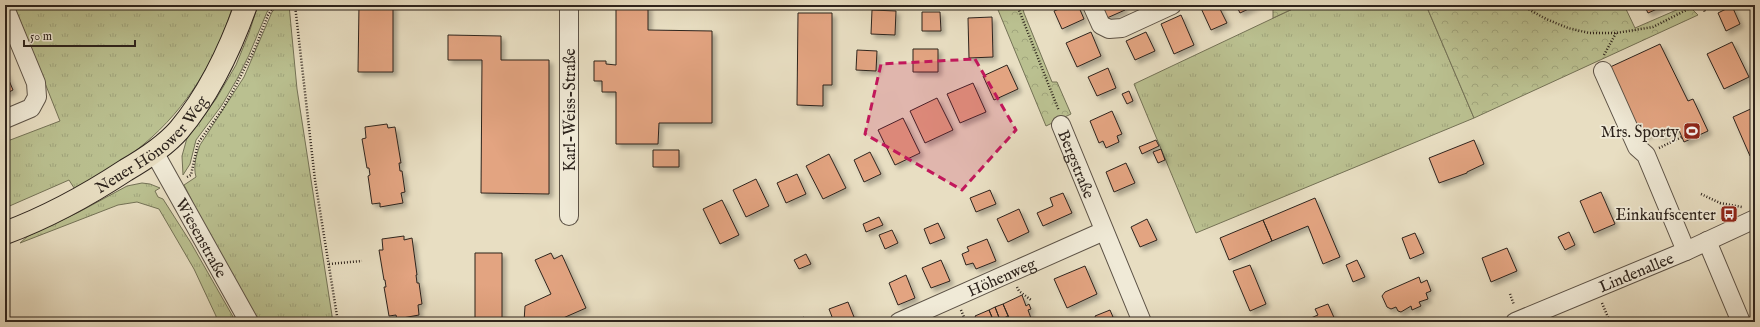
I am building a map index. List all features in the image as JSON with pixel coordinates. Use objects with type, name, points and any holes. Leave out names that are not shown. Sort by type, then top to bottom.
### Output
[{"type":"main road","name":"Neuer Hönower Weg","points":[[5,233],[22,227],[86,196],[154,152],[178,131],[199,103],[218,73],[246,5]]},
{"type":"street","name":"Karl-Weiss-Straße","points":[[568,216],[569,5]]},
{"type":"street","points":[[1092,5],[1101,25],[1109,29],[1122,28],[1172,5]]},
{"type":"street","points":[[5,8],[36,83],[37,97],[31,108],[5,119]]},
{"type":"street","points":[[1601,66],[1637,147],[1646,155],[1686,251]]},
{"type":"street","name":"Bergstraße","points":[[1061,125],[1142,322]]},
{"type":"street","name":"Wiesenstraße","points":[[154,152],[249,322]]},
{"type":"street","name":"Lindenallee","points":[[1515,314],[1596,288],[1686,251],[1707,242],[1751,214]]},
{"type":"street","name":"Höhenweg","points":[[899,322],[1104,231]]},
{"type":"street","points":[[1707,242],[1741,322]]},
{"type":"path","points":[[183,180],[191,175],[198,143],[222,110],[234,89],[255,48],[268,15],[275,5]]},
{"type":"path","points":[[296,5],[315,180],[338,322]]},
{"type":"path","name":"Bergstraße","points":[[1017,5],[1059,110],[1061,125]]},
{"type":"path","points":[[1521,5],[1546,19],[1568,28],[1589,33],[1616,33],[1653,27],[1696,5]]},
{"type":"path","points":[[1702,5],[1705,12]]},
{"type":"path","points":[[1601,66],[1605,54],[1616,33]]},
{"type":"path","points":[[1646,155],[1682,137]]},
{"type":"path","points":[[1701,194],[1720,203],[1738,206],[1751,214]]},
{"type":"path","points":[[329,264],[362,261]]},
{"type":"path","points":[[1596,288],[1610,322]]},
{"type":"path","points":[[1510,294],[1515,314]]},
{"type":"highlighted area","points":[[975,59],[1016,130],[962,190],[865,134],[881,64]]},
{"type":"green space","points":[[14,5],[233,5],[218,44],[199,81],[174,115],[160,130],[136,151],[76,191],[69,180],[5,208],[5,142],[60,121]]},
{"type":"green space","points":[[258,5],[272,5],[267,12],[237,79],[222,105],[196,140],[190,164],[183,175],[182,156],[187,138],[216,99],[236,65]]},
{"type":"green space","points":[[278,5],[289,5],[297,89],[333,322],[257,322],[211,239],[184,185],[196,177],[195,161],[200,145],[244,77],[272,12]]},
{"type":"green space","points":[[996,5],[1022,5],[1052,82],[1057,82],[1071,114],[1046,126]]},
{"type":"green space","points":[[1273,5],[1301,5],[1273,18]]},
{"type":"green space","points":[[1301,5],[1426,5],[1474,118],[1196,233],[1134,84]]},
{"type":"green space","points":[[1426,5],[1624,5],[1635,28],[1688,5],[1698,15],[1474,118]]},
{"type":"green space","points":[[142,183],[160,188],[155,191],[158,197],[163,199],[191,243],[236,322],[217,322],[216,316],[194,269],[159,209],[137,202],[118,205],[20,243],[28,236],[79,212],[127,186]]},
{"type":"building","points":[[359,5],[393,5],[393,72],[358,72]]},
{"type":"building","points":[[616,5],[648,5],[648,30],[712,31],[712,123],[659,123],[658,144],[616,144],[616,92],[602,92],[602,81],[594,81],[594,61],[606,61],[606,64],[616,65]]},
{"type":"building","points":[[1069,5],[1078,5],[1084,19],[1062,29],[1054,11]]},
{"type":"building","points":[[1102,5],[1123,5],[1125,10],[1107,18]]},
{"type":"building","points":[[1135,5],[1147,5],[1137,10]]},
{"type":"building","points":[[1218,5],[1227,23],[1211,30],[1200,6]]},
{"type":"building","points":[[1236,5],[1257,5],[1240,13]]},
{"type":"building","points":[[1644,5],[1666,5],[1648,13]]},
{"type":"building","points":[[1732,6],[1740,24],[1726,31],[1718,13]]},
{"type":"building","points":[[872,10],[896,11],[895,35],[871,34]]},
{"type":"building","points":[[922,12],[940,12],[941,31],[922,31]]},
{"type":"building","points":[[798,13],[832,13],[832,85],[823,85],[823,106],[797,105]]},
{"type":"building","points":[[1181,15],[1194,45],[1174,54],[1161,24]]},
{"type":"building","points":[[992,17],[993,57],[969,58],[968,18]]},
{"type":"building","points":[[1091,32],[1101,56],[1077,67],[1066,43]]},
{"type":"building","points":[[1146,32],[1155,51],[1135,60],[1126,41]]},
{"type":"building","points":[[448,35],[501,36],[501,60],[549,60],[549,194],[481,193],[482,60],[448,60]]},
{"type":"building","points":[[1732,42],[1749,77],[1724,89],[1707,54]]},
{"type":"building","points":[[1660,44],[1688,101],[1693,99],[1708,131],[1684,142],[1678,128],[1660,136],[1657,130],[1639,138],[1608,68]]},
{"type":"building","points":[[913,49],[938,49],[938,72],[913,72]]},
{"type":"building","points":[[857,50],[877,51],[876,71],[856,70]]},
{"type":"building","points":[[1007,65],[1018,89],[994,100],[983,76]]},
{"type":"building","points":[[1108,68],[1116,88],[1097,96],[1088,77]]},
{"type":"building","points":[[5,71],[13,90],[5,94]]},
{"type":"building","points":[[973,83],[986,112],[960,123],[947,94]]},
{"type":"building","points":[[1129,91],[1133,101],[1127,104],[1122,94]]},
{"type":"building","points":[[937,98],[953,130],[925,143],[910,111]]},
{"type":"building","points":[[1755,107],[1755,154],[1750,156],[1733,117]]},
{"type":"building","points":[[1112,111],[1122,134],[1117,136],[1119,142],[1106,148],[1103,141],[1099,143],[1090,121]]},
{"type":"building","points":[[903,118],[920,153],[895,165],[878,130]]},
{"type":"building","points":[[387,124],[388,128],[395,127],[401,163],[399,163],[400,171],[402,171],[405,192],[401,193],[403,203],[380,207],[380,203],[372,204],[368,176],[370,175],[369,168],[367,168],[362,139],[366,138],[365,127]]},
{"type":"building","points":[[1156,140],[1159,146],[1142,154],[1139,147]]},
{"type":"building","points":[[1474,140],[1484,164],[1467,173],[1439,183],[1429,158]]},
{"type":"building","points":[[1161,149],[1165,160],[1158,163],[1153,152]]},
{"type":"building","points":[[653,150],[679,150],[679,167],[653,167]]},
{"type":"building","points":[[870,152],[881,174],[864,182],[854,160]]},
{"type":"building","points":[[829,154],[846,188],[823,199],[806,166]]},
{"type":"building","points":[[1126,163],[1135,183],[1114,192],[1106,172]]},
{"type":"building","points":[[797,174],[806,194],[786,203],[777,183]]},
{"type":"building","points":[[756,179],[769,206],[746,217],[733,190]]},
{"type":"building","points":[[990,190],[996,204],[976,212],[970,198]]},
{"type":"building","points":[[1601,192],[1615,224],[1594,233],[1580,201]]},
{"type":"building","points":[[1063,193],[1072,213],[1043,226],[1037,213],[1053,206],[1050,198]]},
{"type":"building","points":[[1315,198],[1340,257],[1323,264],[1308,226],[1272,241],[1263,220]]},
{"type":"building","points":[[722,200],[739,235],[720,244],[703,209]]},
{"type":"building","points":[[1019,209],[1029,232],[1008,242],[997,219]]},
{"type":"building","points":[[879,217],[883,225],[866,232],[863,224]]},
{"type":"building","points":[[1147,219],[1157,240],[1140,247],[1131,227]]},
{"type":"building","points":[[1263,220],[1272,241],[1229,260],[1220,238]]},
{"type":"building","points":[[938,223],[945,238],[930,244],[924,229]]},
{"type":"building","points":[[892,230],[898,243],[885,249],[879,235]]},
{"type":"building","points":[[1569,232],[1575,245],[1565,250],[1558,237]]},
{"type":"building","points":[[1415,233],[1424,253],[1410,259],[1402,238]]},
{"type":"building","points":[[404,236],[404,240],[412,238],[417,283],[419,283],[422,304],[418,305],[419,315],[397,319],[396,315],[389,316],[384,287],[386,287],[385,280],[379,250],[383,250],[382,239]]},
{"type":"building","points":[[987,239],[996,261],[976,269],[973,263],[966,265],[962,254],[969,251],[967,247]]},
{"type":"building","points":[[1507,248],[1517,271],[1491,282],[1482,258]]},
{"type":"building","points":[[475,253],[502,253],[502,322],[475,322]]},
{"type":"building","points":[[551,253],[554,259],[562,255],[586,308],[554,322],[524,322],[525,306],[551,294],[535,260]]},
{"type":"building","points":[[806,254],[811,264],[799,269],[794,260]]},
{"type":"building","points":[[941,260],[950,281],[931,288],[922,268]]},
{"type":"building","points":[[1357,260],[1365,277],[1353,282],[1346,265]]},
{"type":"building","points":[[1250,265],[1266,304],[1250,311],[1233,271]]},
{"type":"building","points":[[1085,266],[1097,294],[1067,308],[1054,279]]},
{"type":"building","points":[[906,275],[915,298],[898,305],[889,283]]},
{"type":"building","points":[[1419,277],[1421,283],[1427,280],[1431,291],[1426,293],[1428,299],[1419,302],[1421,306],[1412,310],[1411,306],[1401,312],[1398,311],[1396,307],[1391,309],[1387,307],[1382,296],[1385,292]]},
{"type":"building","points":[[1022,295],[1026,306],[1029,304],[1031,309],[1028,310],[1032,321],[1022,322],[1021,320],[1011,322],[1003,304]]},
{"type":"building","points":[[848,302],[856,322],[834,322],[829,309]]},
{"type":"building","points":[[1003,304],[1008,316],[1000,320],[995,307]]},
{"type":"building","points":[[1328,304],[1336,322],[1307,322],[1306,320],[1318,315],[1315,309]]},
{"type":"building","points":[[995,307],[1000,320],[999,322],[994,322],[989,310]]},
{"type":"building","points":[[989,310],[994,322],[978,322],[975,316]]},
{"type":"building","points":[[1110,310],[1113,317],[1102,322],[1097,322],[1095,316]]},
{"type":"building","points":[[804,317],[806,322],[794,322]]},
{"type":"building","points":[[1113,317],[1115,322],[1102,322]]},
{"type":"place","name":"Mrs. Sporty","points":[[1692,131]]},
{"type":"place","name":"Einkaufscenter","points":[[1729,214]]}]
